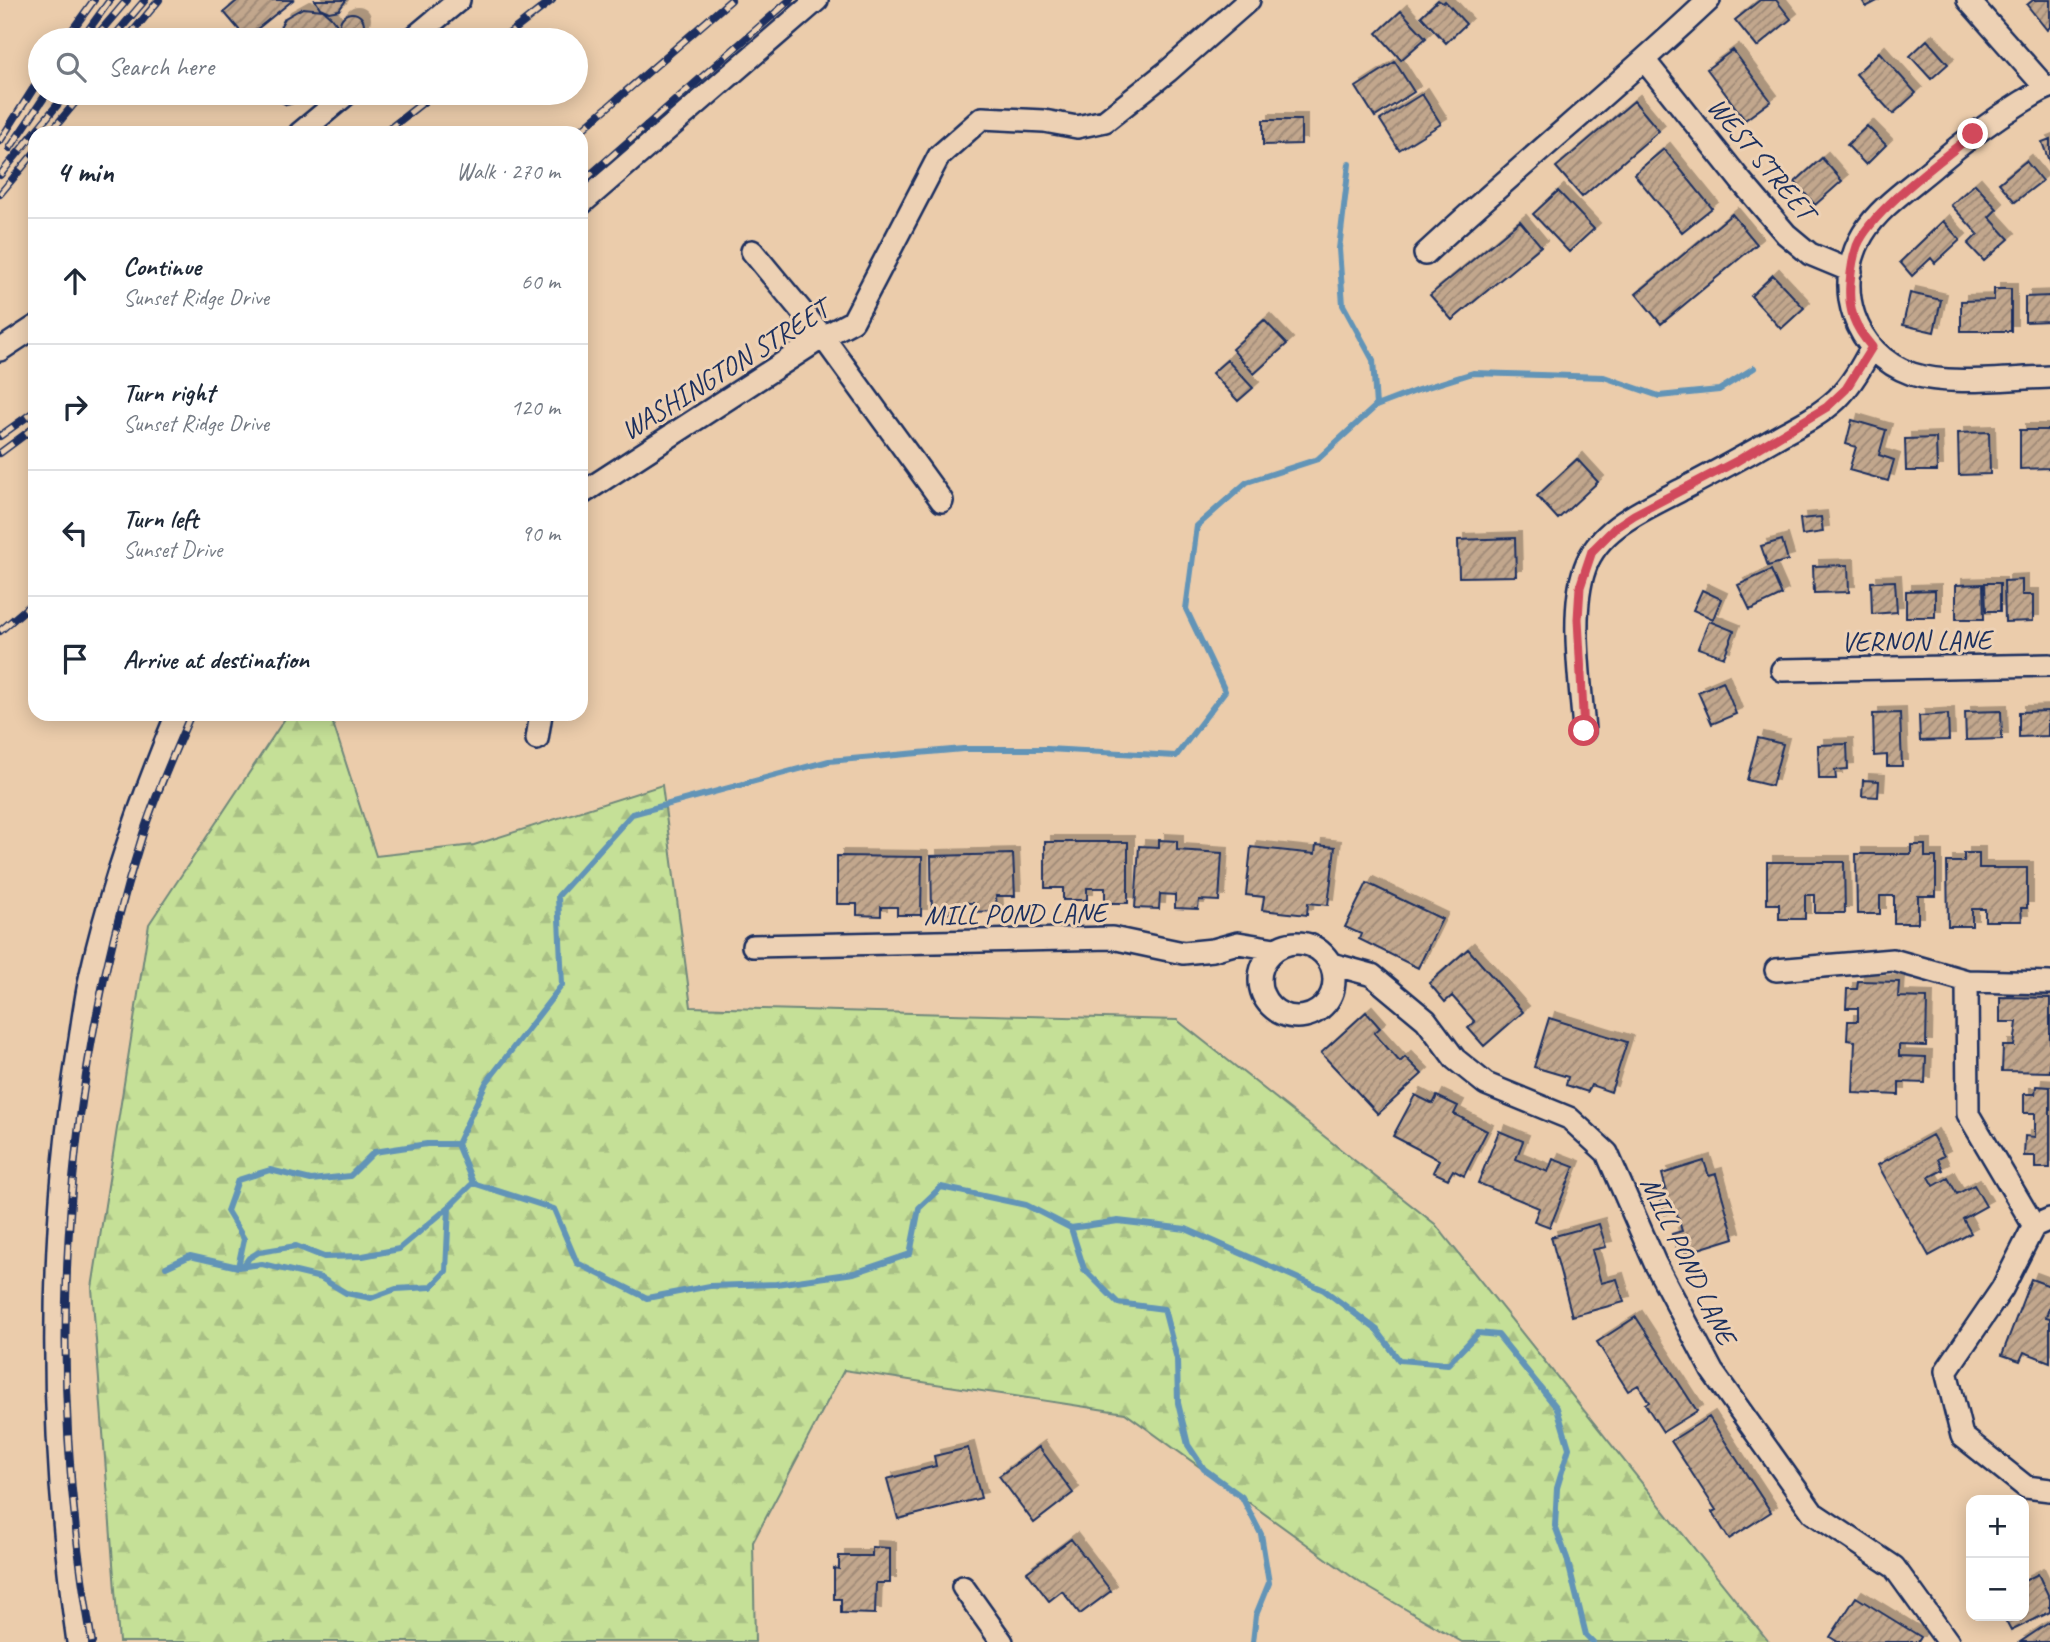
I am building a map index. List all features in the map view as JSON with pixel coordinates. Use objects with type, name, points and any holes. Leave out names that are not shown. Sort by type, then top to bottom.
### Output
[{"type":"street","points":[[425,28],[458,0]]},
{"type":"street","points":[[588,198],[817,0]]},
{"type":"street","name":"WASHINGTON STREET","points":[[588,489],[823,337],[853,321],[939,156],[982,118],[1044,121],[1077,127],[1105,121],[1168,71],[1249,0]]},
{"type":"street","points":[[1425,254],[1498,186],[1645,61],[1709,0]]},
{"type":"street","points":[[1968,0],[2048,88],[1973,134],[1885,209],[1864,233],[1857,246],[1851,271],[1850,301],[1858,330],[1872,347],[1899,368],[1929,377],[1953,379],[2050,377]]},
{"type":"street","name":"WEST STREET","points":[[1645,61],[1786,234],[1810,254],[1851,271]]},
{"type":"street","points":[[308,126],[334,105]]},
{"type":"street","points":[[752,251],[823,337],[942,501]]},
{"type":"street","points":[[0,350],[28,332]]},
{"type":"street","points":[[1584,731],[1578,619],[1580,587],[1592,551],[1616,527],[1634,515],[1737,461],[1827,407],[1846,389],[1872,347]]},
{"type":"street","name":"VERNON LANE","points":[[1782,670],[2050,665]]},
{"type":"street","points":[[78,1642],[66,1561],[58,1418],[54,1315],[58,1217],[71,1096],[91,975],[125,851],[174,721]]},
{"type":"street","points":[[537,738],[540,721]]},
{"type":"street","name":"MILL POND LANE","points":[[752,946],[1112,937],[1183,953],[1213,950],[1238,943],[1275,949],[1296,942],[1307,944],[1325,955],[1332,964],[1372,975],[1426,1020],[1455,1059],[1486,1084],[1569,1118],[1607,1153],[1655,1263],[1712,1371],[1813,1513],[1894,1567],[1948,1642]]},
{"type":"street","points":[[1275,949],[1266,958],[1261,969],[1262,993],[1268,1004],[1288,1017],[1312,1015],[1330,999],[1335,976],[1332,964]]},
{"type":"street","points":[[1776,970],[1893,960],[1967,981],[2050,982]]},
{"type":"street","points":[[1967,981],[1968,1114],[2042,1223],[1947,1371],[1962,1436],[2026,1487],[2050,1490]]},
{"type":"street","points":[[964,1587],[1002,1642]]},
{"type":"green space","points":[[283,721],[332,721],[376,856],[474,845],[662,785],[691,1007],[1177,1020],[1435,1224],[1769,1642],[1462,1642],[1359,1582],[1125,1413],[844,1370],[753,1542],[755,1642],[119,1642],[92,1288],[149,924]]},
{"type":"building","points":[[238,0],[293,0],[258,28],[238,28],[224,12]]},
{"type":"building","points":[[315,0],[346,0],[339,10],[329,12],[320,8]]},
{"type":"building","points":[[1438,0],[1443,3],[1445,1],[1466,24],[1446,43],[1421,16]]},
{"type":"building","points":[[1760,0],[1776,0],[1791,19],[1757,47],[1735,20]]},
{"type":"building","points":[[1862,0],[1879,0],[1866,7]]},
{"type":"building","points":[[2033,0],[2050,0],[2050,27],[2047,30],[2027,5]]},
{"type":"building","points":[[303,8],[323,10],[338,28],[280,28],[285,18]]},
{"type":"building","points":[[1401,11],[1426,38],[1401,60],[1377,33]]},
{"type":"building","points":[[347,14],[357,14],[363,20],[363,28],[341,28],[341,20]]},
{"type":"building","points":[[1927,40],[1948,64],[1931,79],[1910,56]]},
{"type":"building","points":[[1733,50],[1771,101],[1745,120],[1707,69]]},
{"type":"building","points":[[1879,52],[1916,93],[1893,114],[1856,74]]},
{"type":"building","points":[[1395,62],[1414,92],[1375,117],[1356,87]]},
{"type":"building","points":[[1422,94],[1441,124],[1399,150],[1380,120]]},
{"type":"building","points":[[1634,101],[1659,131],[1582,197],[1556,167]]},
{"type":"building","points":[[1263,120],[1301,120],[1301,144],[1263,145]]},
{"type":"building","points":[[1867,126],[1886,145],[1866,165],[1847,145]]},
{"type":"building","points":[[2050,139],[2050,164],[2042,142]]},
{"type":"building","points":[[1664,149],[1712,208],[1682,232],[1634,174]]},
{"type":"building","points":[[1822,158],[1842,181],[1815,205],[1795,182]]},
{"type":"building","points":[[2026,161],[2042,181],[2015,202],[1999,183]]},
{"type":"building","points":[[1975,184],[1997,209],[1989,217],[2009,239],[1984,261],[1968,244],[1978,234],[1951,205]]},
{"type":"building","points":[[1558,191],[1594,229],[1569,252],[1533,214]]},
{"type":"building","points":[[1732,214],[1757,244],[1661,324],[1636,294]]},
{"type":"building","points":[[1520,221],[1541,246],[1452,320],[1430,295]]},
{"type":"building","points":[[1943,221],[1960,240],[1935,263],[1931,258],[1912,276],[1900,262]]},
{"type":"building","points":[[1773,275],[1804,308],[1781,329],[1751,296]]},
{"type":"building","points":[[1994,289],[2011,289],[2011,331],[1961,331],[1961,301],[1994,300]]},
{"type":"building","points":[[1910,293],[1941,300],[1934,332],[1903,325]]},
{"type":"building","points":[[2050,296],[2050,321],[2025,322],[2025,297]]},
{"type":"building","points":[[1264,320],[1287,344],[1254,374],[1232,349]]},
{"type":"building","points":[[1227,360],[1253,388],[1238,401],[1212,373]]},
{"type":"building","points":[[1852,420],[1886,430],[1879,455],[1894,460],[1888,481],[1849,470],[1856,447],[1846,444]]},
{"type":"building","points":[[2020,430],[2050,430],[2050,468],[2020,469]]},
{"type":"building","points":[[1989,432],[1990,474],[1959,475],[1958,433]]},
{"type":"building","points":[[1936,438],[1937,471],[1906,471],[1905,439]]},
{"type":"building","points":[[1577,459],[1598,482],[1558,519],[1537,496]]},
{"type":"building","points":[[1821,517],[1823,532],[1802,535],[1800,519]]},
{"type":"building","points":[[1515,538],[1516,576],[1459,577],[1458,540]]},
{"type":"building","points":[[1782,540],[1788,560],[1768,566],[1761,546]]},
{"type":"building","points":[[1848,565],[1849,592],[1814,593],[1813,566]]},
{"type":"building","points":[[1771,570],[1782,595],[1750,610],[1738,585]]},
{"type":"building","points":[[2022,580],[2022,595],[2033,595],[2033,621],[2005,622],[2004,581]]},
{"type":"building","points":[[1895,581],[1897,612],[1872,614],[1871,582]]},
{"type":"building","points":[[1985,583],[2000,583],[2000,611],[1986,611]]},
{"type":"building","points":[[1983,584],[1984,619],[1956,619],[1956,585]]},
{"type":"building","points":[[1702,590],[1721,599],[1713,619],[1693,610]]},
{"type":"building","points":[[1935,590],[1935,617],[1906,617],[1906,591]]},
{"type":"building","points":[[1709,621],[1734,631],[1724,657],[1698,648]]},
{"type":"building","points":[[1723,681],[1736,714],[1712,724],[1698,692]]},
{"type":"building","points":[[2001,711],[2002,739],[1966,740],[1965,712]]},
{"type":"building","points":[[2048,711],[2048,736],[2019,737],[2019,712]]},
{"type":"building","points":[[1900,713],[1902,766],[1887,766],[1887,755],[1874,756],[1873,714]]},
{"type":"building","points":[[1948,714],[1949,740],[1920,741],[1919,716]]},
{"type":"building","points":[[1758,738],[1783,744],[1772,786],[1747,780]]},
{"type":"building","points":[[1847,744],[1848,769],[1835,770],[1836,779],[1819,779],[1818,745]]},
{"type":"building","points":[[1863,780],[1879,781],[1878,797],[1862,796]]},
{"type":"building","points":[[1159,840],[1177,841],[1177,850],[1222,853],[1219,901],[1199,900],[1198,909],[1175,908],[1175,895],[1160,894],[1159,909],[1135,908],[1139,846],[1159,847]]},
{"type":"building","points":[[1045,842],[1128,842],[1128,903],[1105,903],[1105,888],[1087,888],[1087,900],[1063,900],[1063,888],[1045,888]]},
{"type":"building","points":[[1316,845],[1335,847],[1328,905],[1308,903],[1307,915],[1262,910],[1264,897],[1246,895],[1251,847],[1315,854]]},
{"type":"building","points":[[1911,845],[1925,845],[1925,857],[1936,857],[1936,896],[1918,896],[1918,923],[1894,923],[1894,896],[1880,896],[1880,914],[1857,914],[1856,854],[1911,854]]},
{"type":"building","points":[[1964,853],[1979,853],[1979,868],[2027,868],[2027,908],[2021,908],[2022,921],[1985,921],[1985,909],[1972,909],[1972,926],[1948,926],[1947,862],[1964,862]]},
{"type":"building","points":[[1013,854],[1015,896],[996,896],[997,911],[973,912],[973,903],[956,903],[956,913],[932,914],[931,856]]},
{"type":"building","points":[[837,856],[922,857],[921,915],[897,915],[897,907],[881,907],[881,916],[857,915],[857,904],[837,904]]},
{"type":"building","points":[[1767,862],[1844,862],[1845,913],[1815,913],[1815,895],[1805,895],[1805,919],[1779,919],[1779,904],[1767,904]]},
{"type":"building","points":[[1367,883],[1442,919],[1418,968],[1359,939],[1361,934],[1345,927]]},
{"type":"building","points":[[1468,949],[1523,1012],[1484,1046],[1468,1028],[1475,1022],[1452,996],[1445,1002],[1429,983]]},
{"type":"building","points":[[1858,981],[1899,982],[1898,997],[1927,998],[1926,1046],[1899,1045],[1899,1056],[1926,1057],[1925,1083],[1899,1082],[1899,1095],[1853,1093],[1855,1041],[1847,1040],[1848,1021],[1858,1021],[1858,1008],[1846,1008],[1847,989],[1857,989]]},
{"type":"building","points":[[2000,997],[2050,998],[2050,1072],[2002,1071],[2003,1046],[2014,1046],[2017,1022],[2000,1022]]},
{"type":"building","points":[[1366,1012],[1380,1028],[1374,1033],[1400,1062],[1405,1057],[1422,1074],[1378,1114],[1321,1053]]},
{"type":"building","points":[[1549,1018],[1627,1042],[1611,1092],[1591,1085],[1588,1092],[1566,1085],[1568,1077],[1534,1067]]},
{"type":"building","points":[[2036,1086],[2050,1087],[2050,1168],[2035,1168],[2035,1156],[2024,1156],[2025,1136],[2035,1137],[2035,1113],[2024,1113],[2024,1094],[2035,1094]]},
{"type":"building","points":[[1415,1095],[1433,1104],[1437,1096],[1458,1106],[1454,1114],[1487,1131],[1464,1176],[1453,1170],[1448,1179],[1433,1172],[1439,1160],[1393,1136]]},
{"type":"building","points":[[1499,1131],[1523,1141],[1516,1159],[1548,1172],[1553,1159],[1574,1167],[1550,1227],[1534,1221],[1539,1208],[1478,1183]]},
{"type":"building","points":[[1932,1135],[1944,1156],[1938,1159],[1943,1170],[1929,1177],[1934,1186],[1948,1178],[1957,1194],[1974,1185],[1986,1206],[1963,1219],[1971,1233],[1929,1256],[1878,1165]]},
{"type":"building","points":[[1704,1161],[1709,1176],[1716,1174],[1734,1238],[1679,1255],[1672,1234],[1682,1231],[1676,1211],[1665,1214],[1658,1191],[1666,1189],[1662,1174]]},
{"type":"building","points":[[1599,1224],[1606,1247],[1592,1250],[1601,1283],[1617,1279],[1624,1302],[1572,1316],[1551,1237]]},
{"type":"building","points":[[2031,1279],[2050,1286],[2050,1305],[2046,1317],[2050,1318],[2050,1362],[2024,1352],[2020,1361],[2002,1355]]},
{"type":"building","points":[[1636,1317],[1697,1411],[1663,1432],[1645,1404],[1649,1402],[1638,1385],[1628,1391],[1597,1342]]},
{"type":"building","points":[[1709,1417],[1771,1512],[1729,1539],[1712,1512],[1716,1510],[1671,1441]]},
{"type":"building","points":[[1039,1447],[1073,1493],[1034,1523],[999,1476]]},
{"type":"building","points":[[968,1448],[981,1498],[898,1519],[887,1479],[936,1466],[934,1456]]},
{"type":"building","points":[[1071,1539],[1111,1591],[1080,1614],[1062,1591],[1049,1601],[1027,1572]]},
{"type":"building","points":[[872,1547],[890,1548],[890,1583],[876,1583],[875,1614],[841,1613],[841,1599],[834,1599],[834,1568],[839,1569],[839,1556],[872,1556]]},
{"type":"building","points":[[2038,1574],[2050,1599],[2050,1612],[2011,1631],[2006,1621],[2029,1621],[2029,1578]]},
{"type":"building","points":[[1856,1597],[1921,1637],[1918,1642],[1838,1642],[1830,1637]]},
{"type":"building","points":[[2050,1622],[2050,1642],[2020,1642]]},
{"type":"waterway","points":[[457,1144],[486,1083],[562,985],[558,896],[632,814],[829,761],[963,749],[1047,749],[1176,756],[1225,691],[1186,609],[1197,526],[1247,482],[1318,459],[1376,406],[1373,360],[1343,305],[1339,249],[1349,164]]},
{"type":"waterway","points":[[1376,406],[1473,373],[1604,377],[1659,396],[1719,390],[1754,368]]},
{"type":"waterway","points":[[166,1267],[190,1256],[238,1267],[244,1239],[227,1211],[238,1180],[270,1170],[311,1180],[350,1176],[374,1152],[427,1144],[457,1144],[473,1183],[554,1209],[577,1263],[647,1298],[710,1286],[776,1284],[854,1273],[910,1254],[919,1208],[941,1187],[1026,1205],[1071,1228],[1118,1221],[1186,1229],[1324,1290],[1377,1330],[1399,1360],[1448,1364],[1478,1333],[1498,1335],[1557,1408],[1569,1448],[1557,1488],[1555,1526],[1567,1558],[1586,1635],[1593,1642]]},
{"type":"waterway","points":[[238,1267],[262,1264],[321,1278],[346,1293],[371,1298],[396,1289],[431,1287],[446,1271],[449,1207],[473,1183]]},
{"type":"waterway","points":[[244,1265],[259,1252],[296,1246],[324,1257],[363,1256],[399,1249],[449,1207]]},
{"type":"waterway","points":[[1071,1228],[1084,1269],[1118,1303],[1164,1309],[1177,1359],[1178,1403],[1188,1445],[1204,1469],[1242,1497],[1261,1534],[1269,1583],[1256,1615],[1253,1642]]},
{"type":"railway","points":[[74,28],[94,0]]},
{"type":"railway","points":[[90,28],[110,0]]},
{"type":"railway","points":[[103,28],[127,0]]},
{"type":"railway","points":[[121,28],[145,0]]},
{"type":"railway","points":[[136,28],[159,0]]},
{"type":"railway","points":[[516,28],[552,0]]},
{"type":"railway","points":[[586,126],[731,0]]},
{"type":"railway","points":[[588,177],[790,0]]},
{"type":"railway","points":[[0,141],[28,97]]},
{"type":"railway","points":[[10,148],[39,105]]},
{"type":"railway","points":[[40,126],[57,105]]},
{"type":"railway","points":[[56,126],[73,105]]},
{"type":"railway","points":[[393,126],[420,105]]},
{"type":"railway","points":[[0,175],[28,141]]},
{"type":"railway","points":[[0,194],[28,160]]},
{"type":"railway","points":[[0,436],[28,416]]},
{"type":"railway","points":[[0,453],[28,432]]},
{"type":"railway","points":[[0,631],[28,607]]},
{"type":"railway","points":[[92,1642],[77,1542],[68,1440],[66,1338],[69,1236],[78,1135],[93,1034],[114,935],[147,821],[188,721]]},
{"type":"route","points":[[1584,731],[1578,619],[1580,587],[1592,551],[1616,527],[1634,515],[1737,461],[1817,415],[1836,400],[1858,373],[1872,347],[1858,330],[1852,316],[1851,271],[1857,246],[1864,233],[1885,209],[1973,134]]}]
